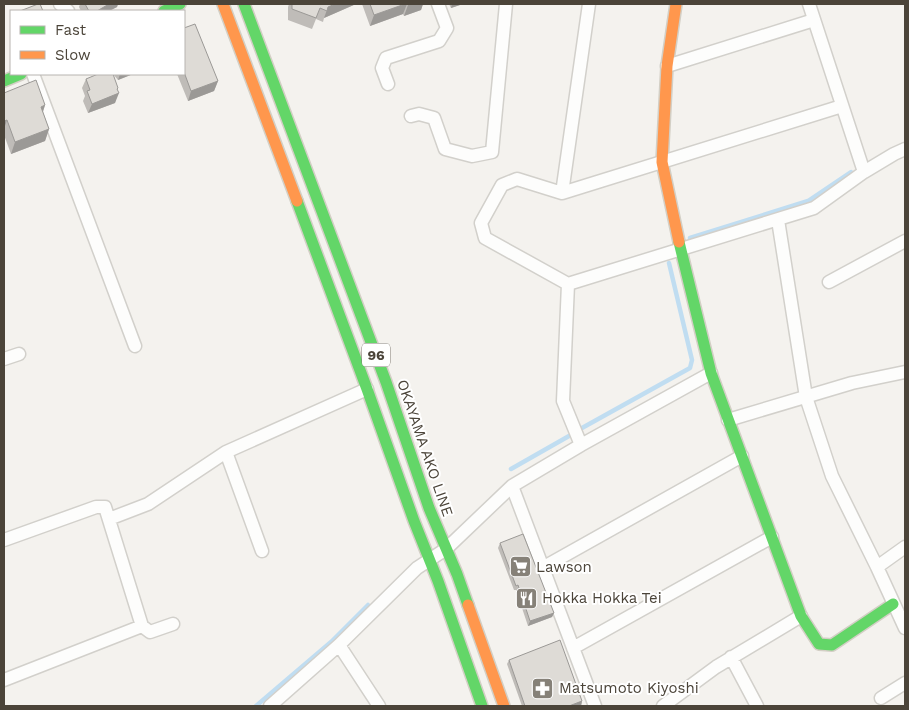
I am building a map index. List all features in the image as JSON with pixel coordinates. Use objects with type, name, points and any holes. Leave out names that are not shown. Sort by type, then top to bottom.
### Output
[{"type":"main road","points":[[166,10],[180,4]]},
{"type":"main road","name":"96","points":[[223,4],[367,389],[482,706]]},
{"type":"main road","name":"OKAYAMA AKO LINE","points":[[244,4],[386,382],[428,508],[457,574],[504,706]]},
{"type":"main road","points":[[676,4],[667,66],[662,162],[711,373],[801,616],[819,644],[832,645],[893,604]]},
{"type":"main road","points":[[4,82],[19,75]]},
{"type":"street","points":[[388,84],[382,68],[386,58],[439,41],[447,28],[438,4]]},
{"type":"street","points":[[411,116],[419,114],[434,118],[445,149],[472,156],[492,152],[506,4]]},
{"type":"street","points":[[562,193],[589,4]]},
{"type":"street","points":[[809,4],[864,172]]},
{"type":"street","points":[[667,66],[814,20]]},
{"type":"street","points":[[33,75],[135,346]]},
{"type":"street","points":[[842,106],[562,193],[517,179],[502,185],[481,223],[485,238],[568,284],[814,208],[864,172],[905,149]]},
{"type":"street","points":[[778,220],[806,397],[832,476],[877,566],[905,628]]},
{"type":"street","points":[[829,282],[905,241]]},
{"type":"street","points":[[568,284],[563,401],[581,445]]},
{"type":"street","points":[[4,359],[19,354]]},
{"type":"street","points":[[728,420],[852,383],[905,372]]},
{"type":"street","points":[[270,706],[339,645],[417,568],[446,549],[512,486],[581,445],[711,373]]},
{"type":"street","points":[[109,519],[148,504],[226,452],[367,389]]},
{"type":"street","points":[[226,452],[262,551]]},
{"type":"street","points":[[544,567],[742,456]]},
{"type":"street","points":[[512,486],[595,706]]},
{"type":"street","points":[[4,540],[96,507],[105,507],[142,626],[150,632],[173,624]]},
{"type":"street","points":[[573,648],[772,537]]},
{"type":"street","points":[[877,566],[905,548]]},
{"type":"street","points":[[663,706],[731,657],[801,616]]},
{"type":"street","points":[[4,680],[142,626]]},
{"type":"street","points":[[339,645],[372,703]]},
{"type":"street","points":[[731,657],[757,706]]},
{"type":"street","points":[[881,698],[905,683]]},
{"type":"building","points":[[40,4],[43,10],[23,10]]},
{"type":"building","points":[[85,4],[109,4],[99,10],[88,10]]},
{"type":"building","points":[[292,4],[335,4],[328,7],[327,11],[320,8],[316,18],[292,9]]},
{"type":"building","points":[[370,4],[405,4],[374,15]]},
{"type":"building","points":[[195,24],[218,81],[191,91],[185,75],[185,28]]},
{"type":"building","points":[[96,75],[113,75],[119,93],[92,104],[87,91],[90,90],[86,79]]},
{"type":"building","points":[[36,80],[45,105],[41,107],[49,129],[15,142],[7,120],[4,121],[4,93]]},
{"type":"building","points":[[523,534],[554,613],[530,621],[518,585],[516,586],[500,543]]},
{"type":"building","points":[[560,640],[582,701],[569,706],[525,706],[509,660]]},
{"type":"waterway","points":[[690,238],[808,201],[851,172]]},
{"type":"waterway","points":[[582,428],[690,368],[692,360],[669,263]]},
{"type":"waterway","points":[[511,469],[569,436]]},
{"type":"waterway","points":[[256,706],[331,642],[368,605]]},
{"type":"traffic: fast","points":[[166,10],[180,4]]},
{"type":"traffic: fast","points":[[244,4],[386,382],[429,508],[468,605]]},
{"type":"traffic: fast","points":[[4,81],[19,75]]},
{"type":"traffic: fast","points":[[297,201],[414,521],[438,581],[482,706]]},
{"type":"traffic: fast","points":[[679,242],[711,373],[801,616],[819,644],[832,645],[893,604]]},
{"type":"traffic: slow","points":[[223,4],[297,201]]},
{"type":"traffic: slow","points":[[676,4],[667,66],[662,162],[679,242]]},
{"type":"traffic: slow","points":[[468,605],[504,706]]},
{"type":"place","name":"Lawson","points":[[520,567]]},
{"type":"place","name":"Hokka Hokka Tei","points":[[526,598]]},
{"type":"place","name":"Matsumoto Kiyoshi","points":[[543,688]]}]
